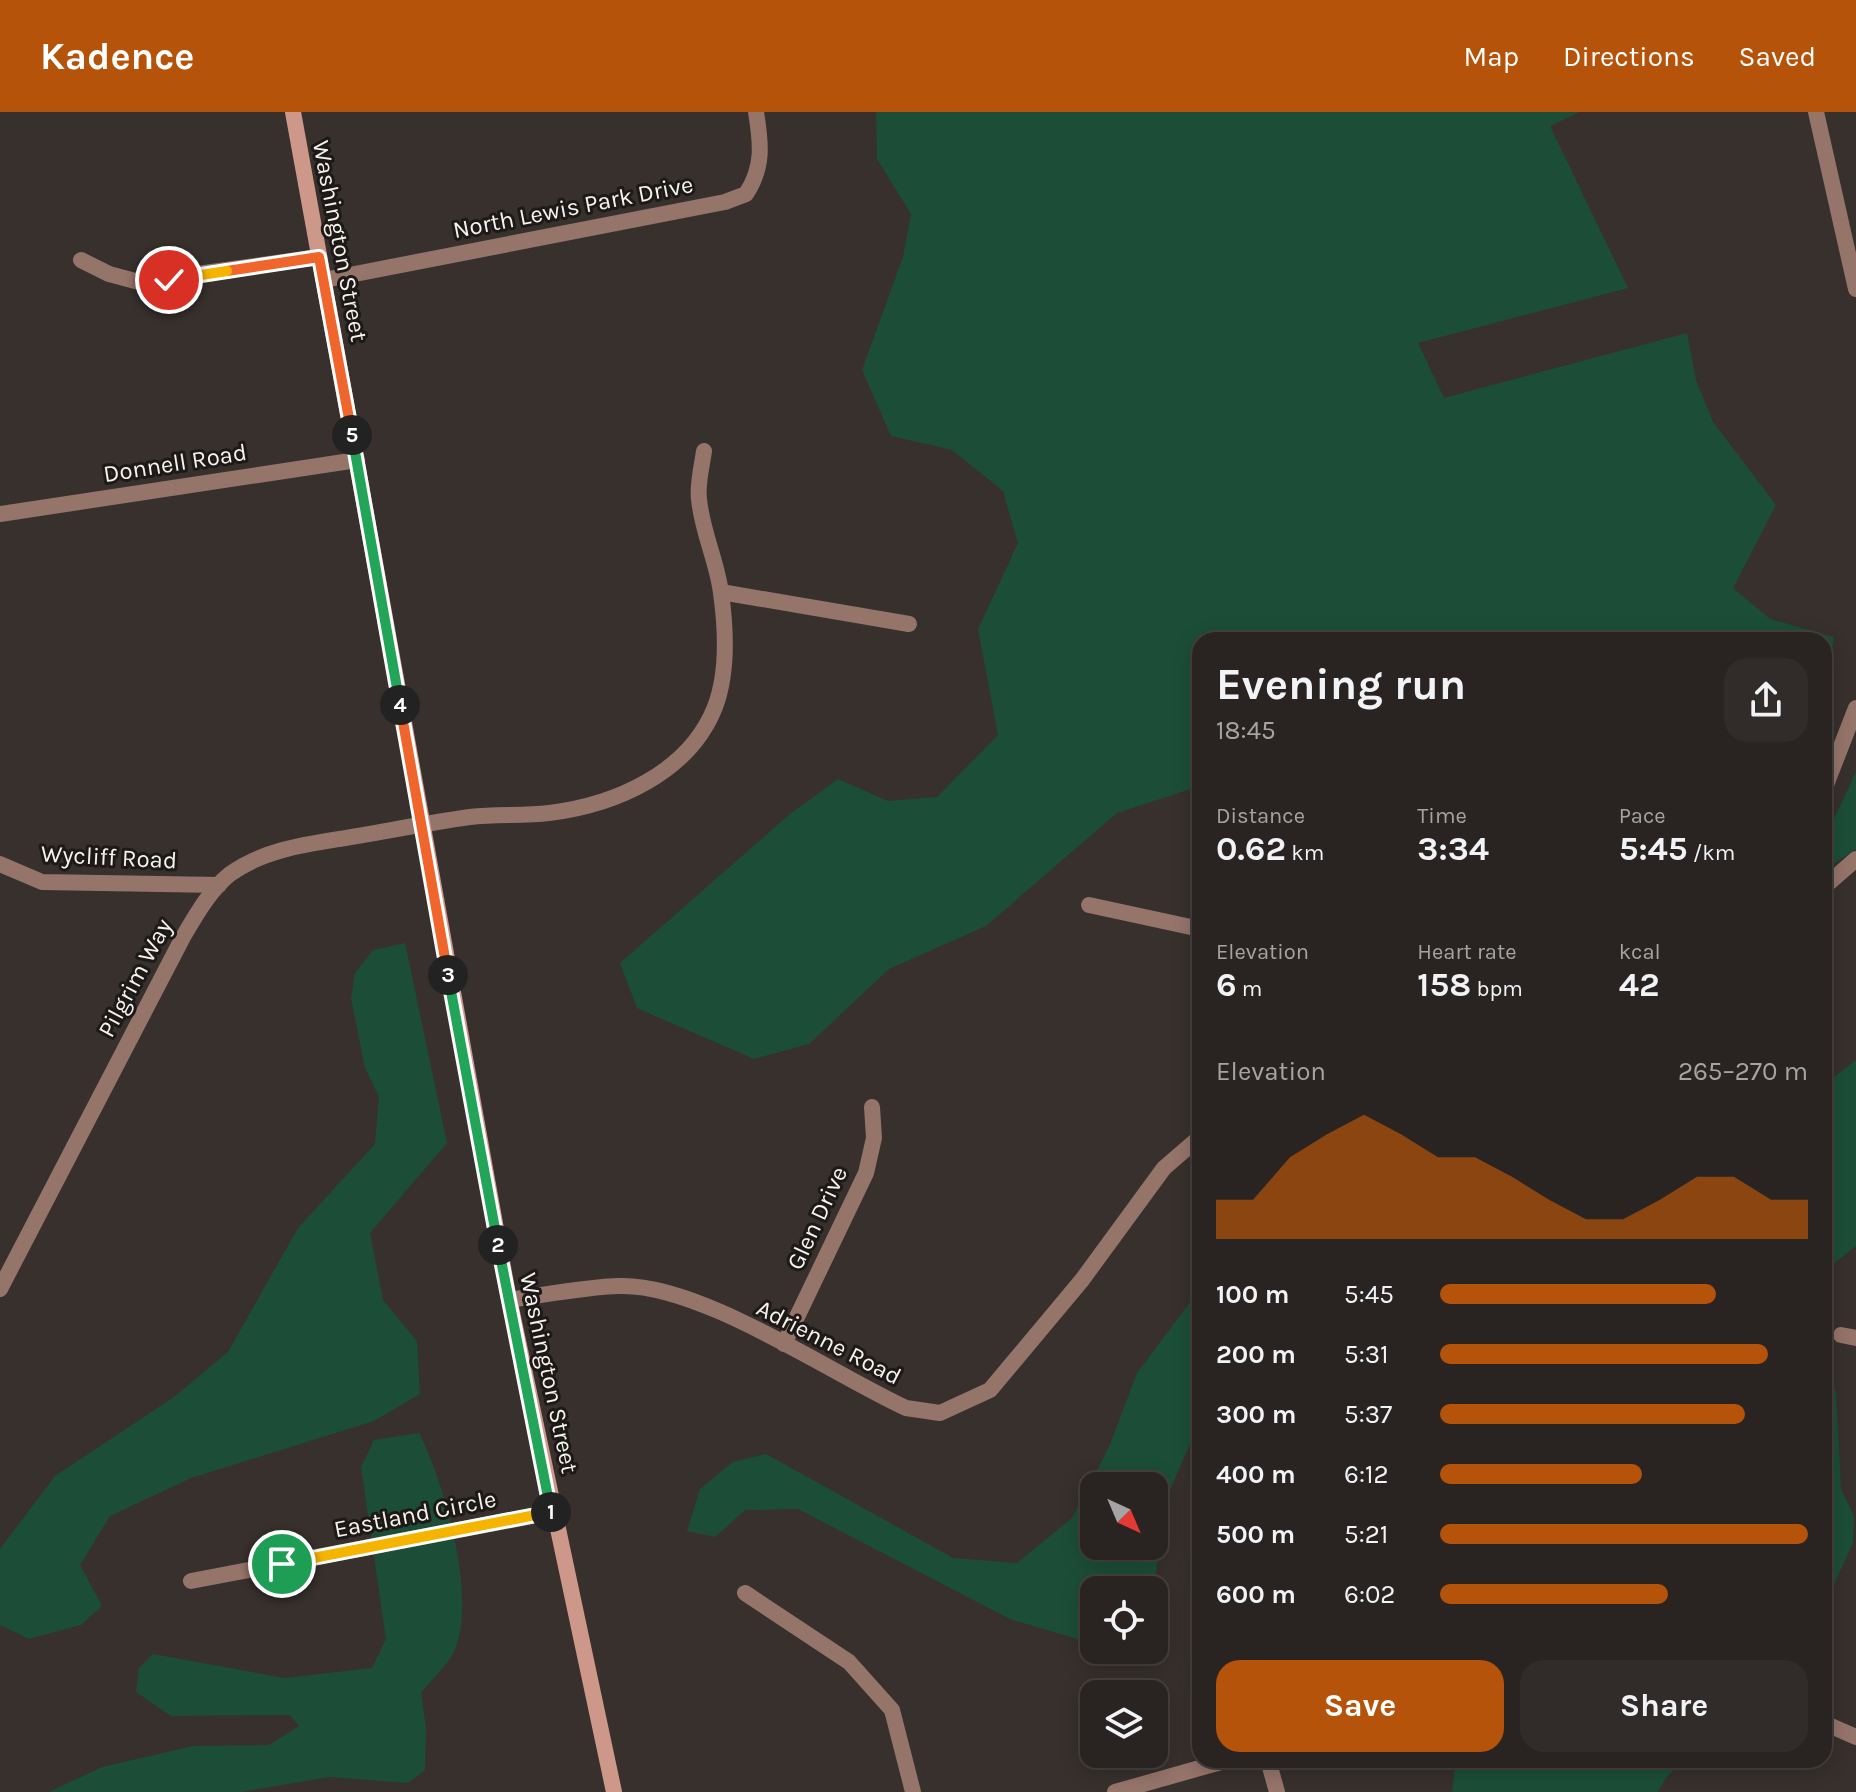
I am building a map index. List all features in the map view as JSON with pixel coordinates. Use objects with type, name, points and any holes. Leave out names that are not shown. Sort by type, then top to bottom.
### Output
[{"type":"main road","name":"Washington Street","points":[[293,112],[509,1300],[614,1792]]},
{"type":"street","name":"North Lewis Park Drive","points":[[324,280],[725,202],[746,194],[759,169],[762,149],[756,112]]},
{"type":"street","points":[[1816,112],[1856,289]]},
{"type":"street","points":[[81,260],[109,274],[139,282],[319,257]]},
{"type":"street","name":"Pilgrim Way","points":[[0,1289],[183,937],[230,874],[261,857],[294,846],[474,817],[549,813],[625,794],[678,760],[700,734],[715,707],[723,674],[721,592],[702,525],[698,494],[704,451]]},
{"type":"street","name":"Donnell Road","points":[[0,514],[357,460]]},
{"type":"street","points":[[721,592],[909,624]]},
{"type":"street","points":[[1832,770],[1856,708]]},
{"type":"street","points":[[1832,880],[1856,859]]},
{"type":"street","name":"Wycliff Road","points":[[0,864],[42,882],[219,885]]},
{"type":"street","points":[[1089,905],[1192,927]]},
{"type":"street","name":"Glen Drive","points":[[784,1344],[866,1173],[874,1138],[872,1107]]},
{"type":"street","name":"Adrienne Road","points":[[509,1300],[621,1285],[662,1292],[720,1313],[784,1344],[861,1388],[906,1408],[940,1413],[968,1403],[990,1390],[1082,1280],[1164,1168],[1192,1144]]},
{"type":"street","name":"Eastland Circle","points":[[191,1581],[553,1512]]},
{"type":"street","points":[[745,1593],[849,1662],[892,1710],[913,1792]]},
{"type":"street","points":[[1832,1726],[1856,1737]]},
{"type":"street","points":[[1115,1792],[1200,1768]]},
{"type":"street","points":[[1270,1768],[1277,1792]]},
{"type":"green space","points":[[876,112],[1580,112],[1550,126],[1628,288],[1418,343],[1444,398],[1687,333],[1696,380],[1713,422],[1776,505],[1733,588],[1770,619],[1816,632],[1192,632],[1192,789],[1117,813],[986,926],[889,969],[809,1044],[754,1059],[637,1008],[620,963],[790,814],[838,779],[888,801],[937,797],[998,735],[978,629],[1018,543],[1003,491],[952,450],[891,436],[862,370],[903,257],[911,214],[877,159]]},
{"type":"green space","points":[[1856,772],[1856,849],[1832,865],[1832,823]]},
{"type":"green space","points":[[405,943],[447,1143],[370,1233],[383,1300],[417,1341],[420,1394],[374,1421],[191,1478],[110,1516],[80,1565],[102,1606],[81,1625],[29,1639],[0,1625],[0,1549],[55,1476],[174,1397],[228,1352],[298,1228],[375,1144],[379,1097],[365,1068],[351,998],[355,973],[373,950]]},
{"type":"green space","points":[[1856,1060],[1856,1246],[1832,1265],[1832,1079]]},
{"type":"green space","points":[[1192,1300],[1192,1439],[1168,1495],[1168,1472],[1096,1472],[1109,1447],[1137,1373]]},
{"type":"green space","points":[[1832,1386],[1836,1392],[1841,1489],[1854,1516],[1853,1543],[1832,1589]]},
{"type":"green space","points":[[419,1433],[438,1480],[455,1540],[462,1600],[461,1627],[455,1649],[421,1693],[426,1728],[425,1770],[408,1783],[329,1777],[241,1792],[49,1792],[102,1767],[193,1746],[269,1745],[299,1726],[290,1715],[171,1716],[136,1692],[139,1668],[153,1654],[284,1678],[372,1668],[386,1639],[361,1467],[374,1440]]},
{"type":"green space","points":[[766,1454],[953,1558],[1017,1563],[1072,1518],[1080,1503],[1080,1560],[1157,1560],[1156,1576],[1080,1576],[1080,1640],[1010,1619],[798,1509],[745,1510],[715,1537],[687,1531],[700,1489],[733,1462]]},
{"type":"green space","points":[[1455,1768],[1675,1768],[1658,1792],[1452,1792]]},
{"type":"route","points":[[169,280],[319,257],[445,958],[509,1300],[553,1512],[282,1564]]}]
